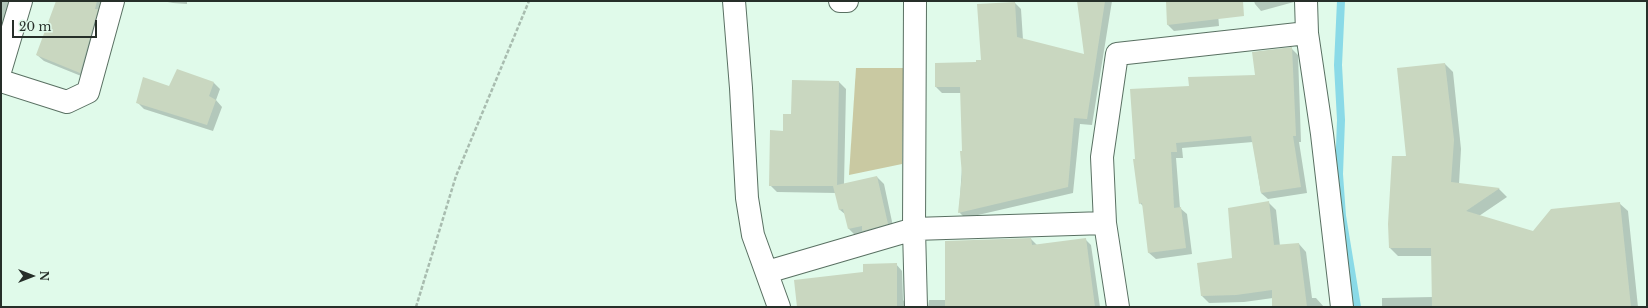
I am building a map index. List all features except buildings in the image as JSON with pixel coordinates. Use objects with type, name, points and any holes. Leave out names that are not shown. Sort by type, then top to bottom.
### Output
[{"type":"street","points":[[1,68],[21,1]]},
{"type":"street","points":[[1,81],[67,102],[88,92],[113,1]]},
{"type":"street","points":[[734,1],[741,88],[747,198],[753,235],[779,307]]},
{"type":"street","points":[[840,1],[847,1]]},
{"type":"street","points":[[915,1],[914,229],[916,307]]},
{"type":"street","points":[[1306,1],[1308,33],[1322,134],[1342,307]]},
{"type":"street","points":[[1118,307],[1105,222],[1102,158],[1118,54],[1308,33]]},
{"type":"street","points":[[767,272],[914,229],[1105,222]]},
{"type":"path","points":[[416,307],[456,176],[529,1]]},
{"type":"green space","points":[[856,68],[904,68],[902,164],[849,175]]},
{"type":"waterway","points":[[1341,1],[1338,65],[1341,120],[1339,174],[1342,216],[1357,307]]}]
